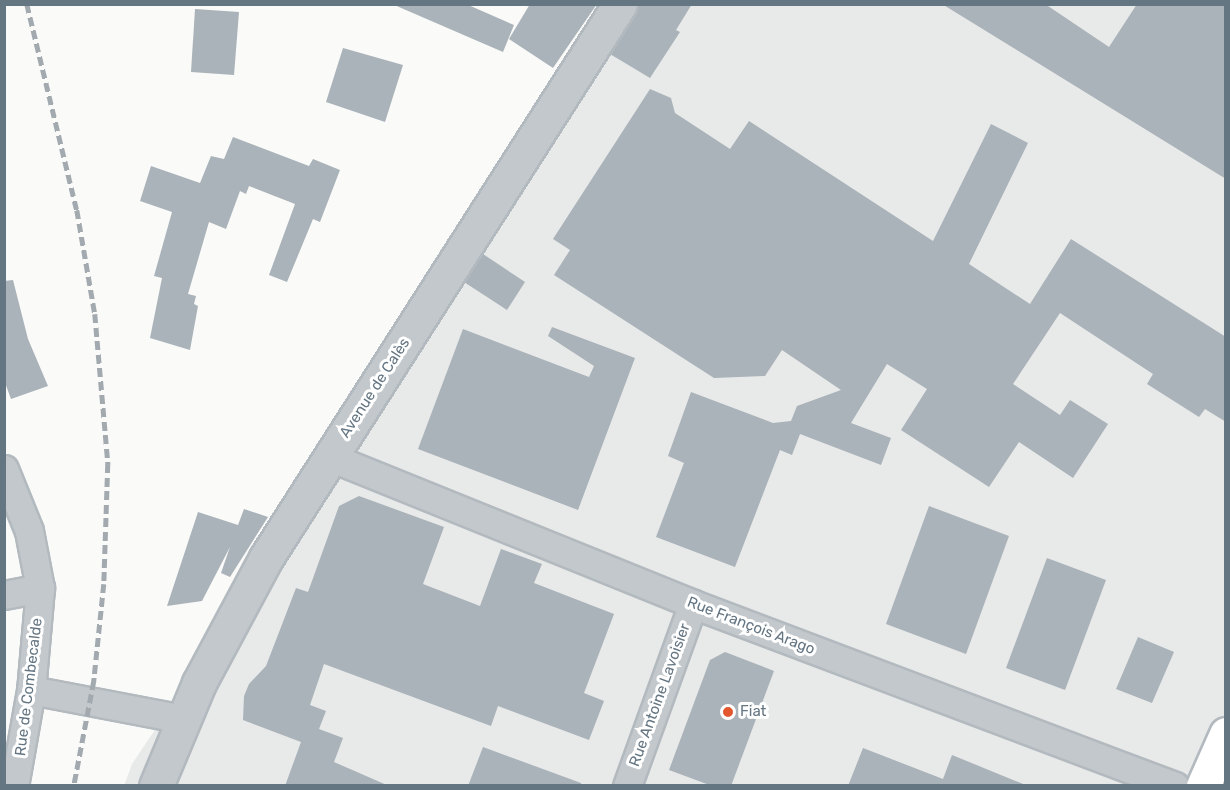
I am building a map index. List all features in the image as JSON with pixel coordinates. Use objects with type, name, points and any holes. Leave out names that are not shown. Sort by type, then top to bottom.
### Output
[{"type":"main road","points":[[1203,786],[1226,734]]},
{"type":"street","name":"Avenue de Calès","points":[[165,779],[183,719],[255,578],[620,4]]},
{"type":"street","name":"Rue François Arago","points":[[330,457],[693,604],[1174,786]]},
{"type":"street","name":"Rue de Combecalde","points":[[4,469],[29,531],[40,588],[31,690],[14,786]]},
{"type":"street","points":[[4,595],[40,588]]},
{"type":"street","name":"Rue Antoine Lavoisier","points":[[627,786],[693,604]]},
{"type":"street","points":[[31,690],[183,719]]},
{"type":"shaded area","points":[[625,5],[1225,5],[1225,785],[124,786],[132,764],[307,503]]},
{"type":"building","points":[[392,4],[466,4],[514,25],[503,52]]},
{"type":"building","points":[[530,4],[597,4],[553,68],[509,39]]},
{"type":"building","points":[[639,4],[692,4],[676,30],[680,32],[650,78],[610,54]]},
{"type":"building","points":[[942,4],[1045,4],[1109,47],[1137,4],[1226,4],[1226,179]]},
{"type":"building","points":[[195,9],[239,12],[234,75],[191,72]]},
{"type":"building","points":[[343,48],[403,65],[385,122],[326,102]]},
{"type":"building","points":[[650,89],[671,98],[675,113],[730,149],[749,121],[933,241],[991,124],[1028,143],[969,264],[1030,304],[1071,239],[1226,337],[1226,422],[1205,409],[1199,417],[1147,384],[1153,374],[1060,313],[1013,384],[1060,415],[1070,400],[1108,424],[1073,478],[1019,442],[989,487],[901,430],[927,389],[887,364],[851,423],[891,438],[881,465],[800,434],[792,455],[780,450],[735,567],[656,537],[684,463],[668,456],[691,392],[773,423],[791,421],[797,406],[841,390],[782,350],[765,376],[714,378],[554,275],[570,250],[553,239]]},
{"type":"building","points":[[233,137],[309,166],[313,159],[340,170],[320,222],[313,219],[287,282],[269,275],[295,204],[249,186],[246,194],[240,191],[226,229],[209,222],[188,294],[196,296],[194,304],[198,306],[190,350],[150,338],[162,278],[154,276],[172,212],[140,201],[151,166],[200,183],[211,156],[224,159]]},
{"type":"building","points":[[483,254],[525,282],[507,310],[464,282]]},
{"type":"building","points":[[13,280],[28,339],[48,386],[11,399],[4,380],[4,281]]},
{"type":"building","points":[[552,327],[635,358],[578,510],[418,449],[463,329],[589,377],[594,366],[548,336]]},
{"type":"building","points":[[359,496],[444,527],[423,584],[480,606],[501,549],[542,564],[534,583],[614,614],[584,693],[604,701],[589,740],[498,706],[491,726],[324,664],[310,705],[326,711],[319,729],[343,738],[334,762],[389,786],[285,786],[301,742],[243,720],[244,696],[249,684],[266,666],[296,588],[308,592],[339,506]]},
{"type":"building","points":[[929,506],[1009,536],[966,654],[886,624]]},
{"type":"building","points":[[244,509],[268,517],[230,577],[221,573],[230,547],[202,601],[167,606],[198,512],[238,525]]},
{"type":"building","points":[[1047,558],[1106,580],[1065,690],[1006,668]]},
{"type":"building","points":[[1138,637],[1174,652],[1152,703],[1116,689]]},
{"type":"building","points":[[725,652],[774,671],[731,786],[712,786],[669,770],[710,660]]},
{"type":"building","points":[[483,747],[581,783],[581,786],[468,786]]},
{"type":"building","points":[[863,748],[943,779],[952,755],[1028,786],[848,786]]},
{"type":"railway","points":[[27,4],[77,210],[95,314],[108,464],[104,584],[94,681],[74,786]]},
{"type":"place","name":"Fiat","points":[[728,712]]}]
